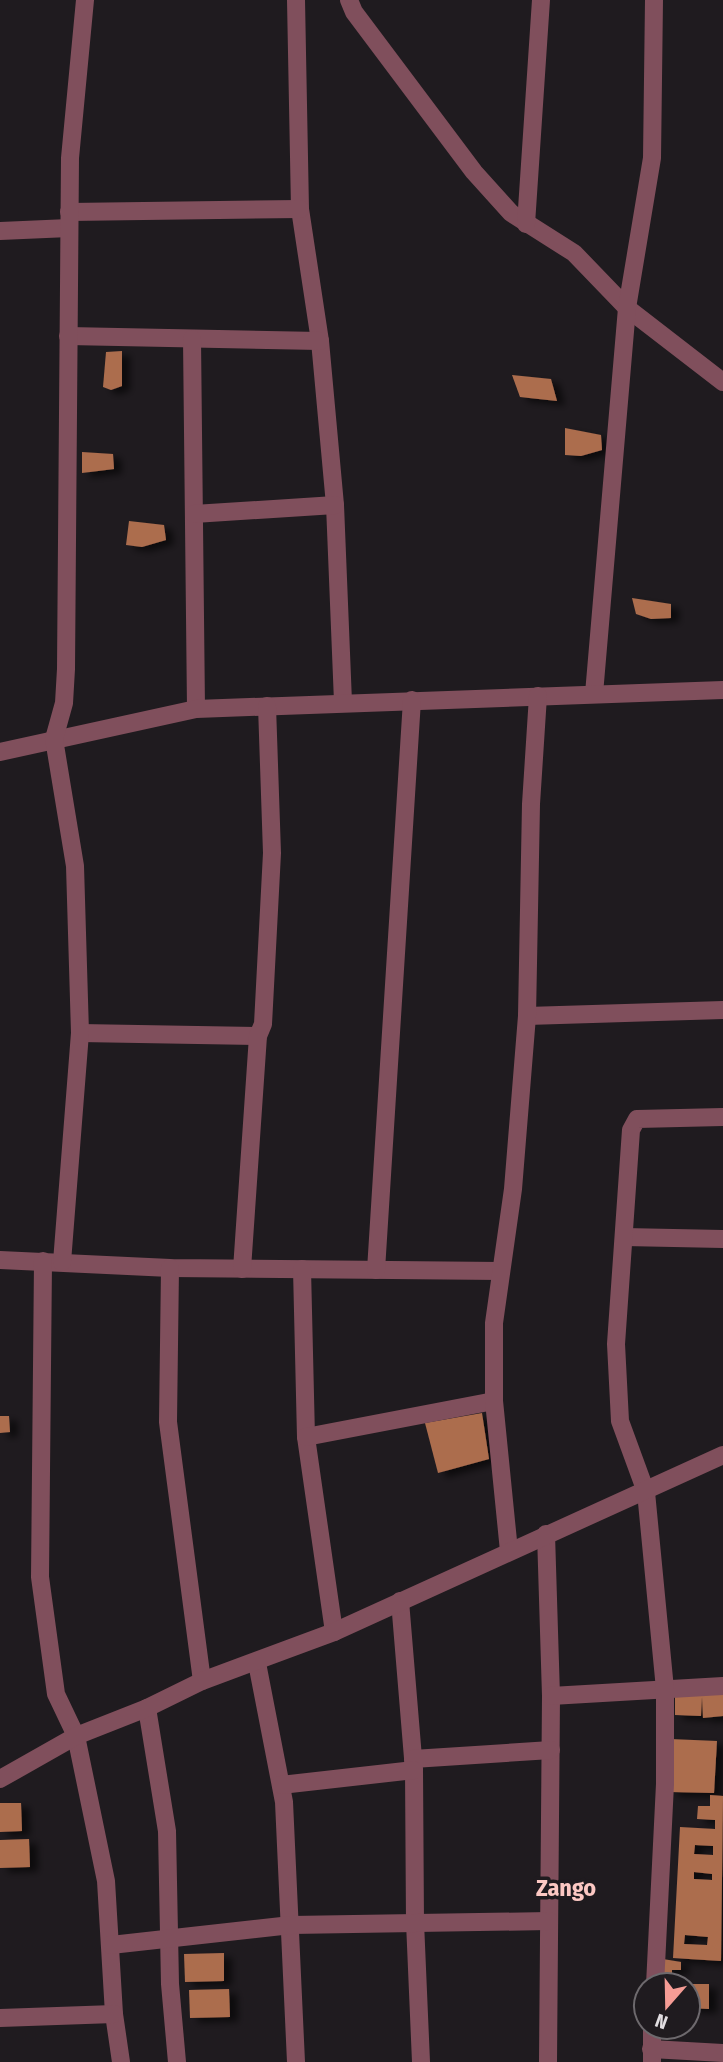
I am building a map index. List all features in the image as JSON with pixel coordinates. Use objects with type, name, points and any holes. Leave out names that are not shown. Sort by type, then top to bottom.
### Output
[{"type":"street","points":[[62,1262],[80,1033],[75,866],[54,739],[64,703],[66,669],[70,158],[85,0]]},
{"type":"street","points":[[296,0],[300,209],[320,341],[335,505],[343,702]]},
{"type":"street","points":[[349,0],[354,12],[474,172],[511,213],[574,253],[628,308],[723,382]]},
{"type":"street","points":[[526,224],[541,0]]},
{"type":"street","points":[[594,694],[628,308],[652,158],[654,0]]},
{"type":"street","points":[[0,231],[69,220],[300,209]]},
{"type":"street","points":[[68,336],[320,341]]},
{"type":"street","points":[[192,339],[196,709]]},
{"type":"street","points":[[194,514],[335,505]]},
{"type":"street","points":[[0,752],[196,709],[723,690]]},
{"type":"street","points":[[509,1551],[494,1401],[494,1323],[513,1189],[527,1016],[531,804],[538,696]]},
{"type":"street","points":[[376,1270],[412,700]]},
{"type":"street","points":[[242,1269],[258,1036],[263,1024],[272,852],[267,706]]},
{"type":"street","points":[[527,1016],[723,1010]]},
{"type":"street","points":[[80,1033],[258,1036]]},
{"type":"street","points":[[656,1971],[665,1784],[665,1689],[646,1492],[620,1421],[616,1344],[632,1124],[637,1119],[651,1117],[723,1117]]},
{"type":"street","points":[[624,1237],[723,1239]]},
{"type":"street","points":[[0,1260],[170,1268],[501,1271]]},
{"type":"street","points":[[43,1261],[40,1577],[56,1694],[76,1736],[106,1881],[114,2014],[121,2062]]},
{"type":"street","points":[[170,1268],[168,1422],[202,1681]]},
{"type":"street","points":[[302,1269],[306,1437],[334,1632]]},
{"type":"street","points":[[306,1437],[494,1401]]},
{"type":"street","points":[[0,1779],[76,1736],[147,1708],[202,1681],[257,1663],[334,1632],[723,1455]]},
{"type":"street","points":[[546,1534],[551,1696],[548,2062]]},
{"type":"street","points":[[400,1601],[414,1764],[415,1922],[421,2062]]},
{"type":"street","points":[[257,1663],[281,1785],[291,1925],[296,2062]]},
{"type":"street","points":[[551,1696],[723,1686]]},
{"type":"street","points":[[147,1708],[167,1831],[170,1984],[177,2062]]},
{"type":"street","points":[[281,1785],[414,1764],[551,1750]]},
{"type":"street","points":[[111,1945],[291,1925],[549,1921]]},
{"type":"street","points":[[0,2018],[114,2014]]},
{"type":"street","points":[[651,2056],[723,2053]]},
{"type":"building","points":[[122,351],[122,386],[111,390],[103,387],[106,352]]},
{"type":"building","points":[[512,375],[551,379],[557,401],[520,397]]},
{"type":"building","points":[[565,428],[601,435],[602,450],[581,456],[565,455]]},
{"type":"building","points":[[82,452],[113,454],[114,469],[82,473]]},
{"type":"building","points":[[129,521],[164,525],[166,540],[142,547],[126,545]]},
{"type":"building","points":[[632,598],[671,604],[671,618],[651,619],[636,614]]},
{"type":"building","points":[[482,1413],[489,1459],[438,1473],[425,1423]]},
{"type":"building","points":[[0,1416],[9,1416],[10,1432],[0,1433]]},
{"type":"building","points":[[723,1693],[723,1716],[703,1718],[702,1697],[701,1716],[675,1715],[675,1694]]},
{"type":"building","points":[[670,1739],[717,1741],[714,1793],[670,1792]]},
{"type":"building","points":[[710,1795],[723,1796],[721,1961],[673,1958],[680,1827],[715,1829],[715,1820],[697,1819],[698,1806],[710,1806]],"holes":[[[695,1845],[713,1846],[713,1855],[694,1854]],[[694,1872],[712,1874],[712,1880],[694,1879]],[[685,1935],[708,1937],[707,1945],[684,1944]]]},
{"type":"building","points":[[0,1803],[21,1803],[22,1831],[0,1832]]},
{"type":"building","points":[[29,1839],[30,1867],[0,1868],[0,1840]]},
{"type":"building","points":[[224,1953],[224,1981],[185,1982],[184,1954]]},
{"type":"building","points":[[663,1959],[681,1962],[681,1970],[662,1971]]},
{"type":"building","points":[[702,1984],[709,1984],[709,2009],[702,2009]]},
{"type":"building","points":[[229,1989],[230,2017],[190,2018],[189,1990]]},
{"type":"district","name":"Zango","points":[[566,1888]]}]
